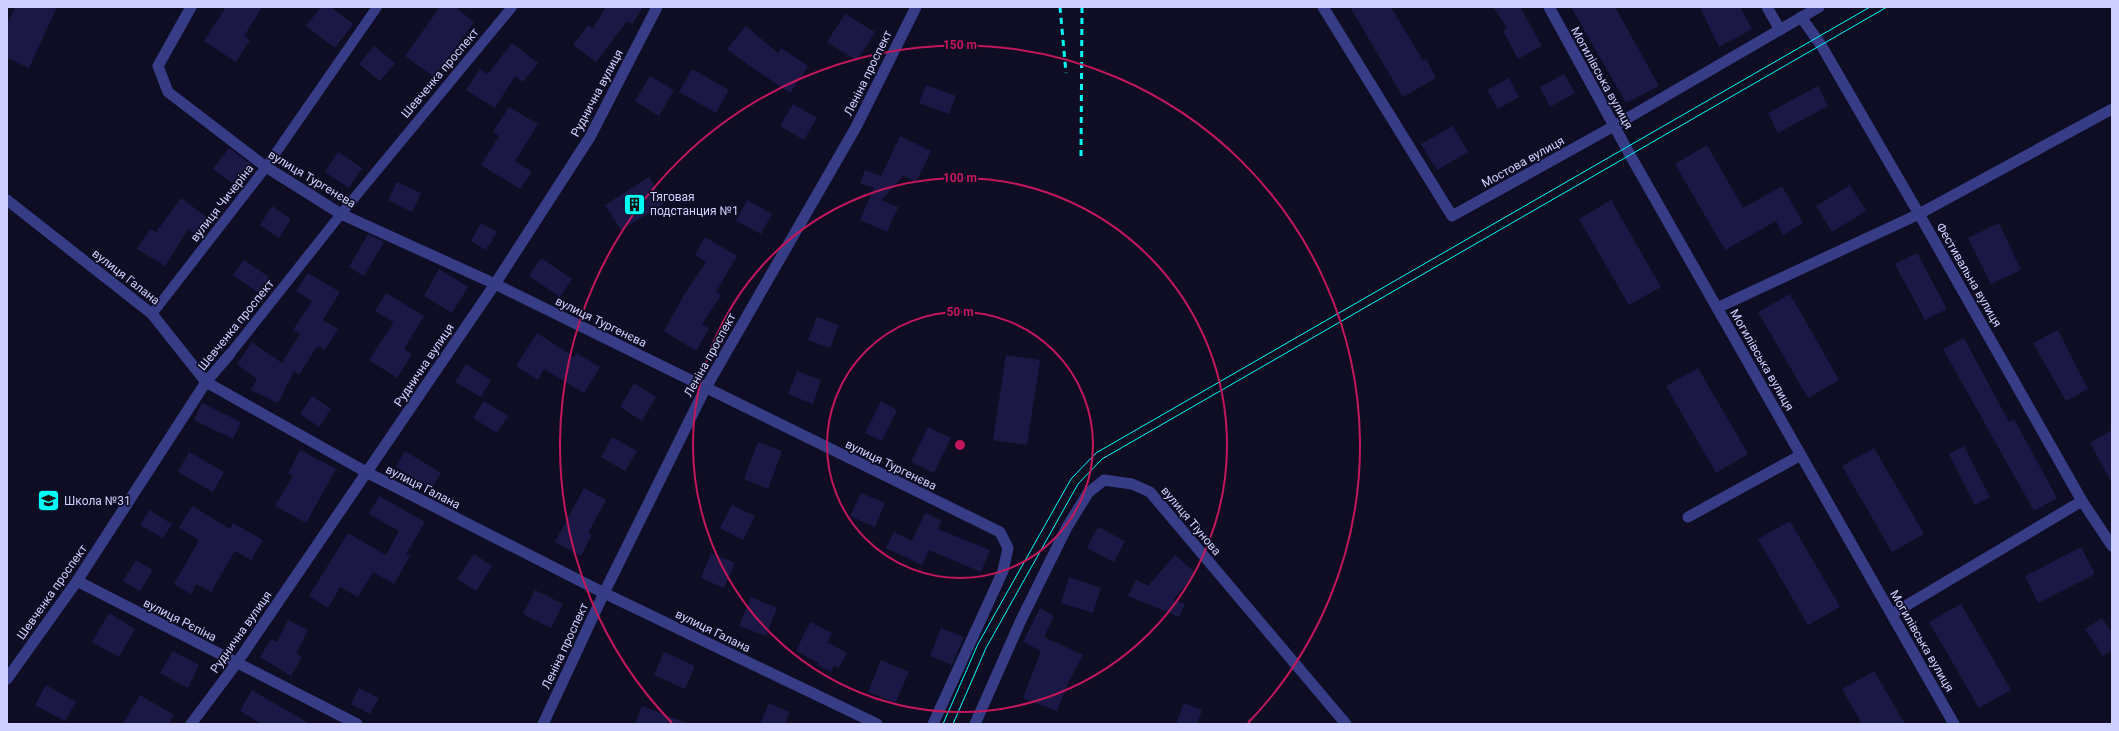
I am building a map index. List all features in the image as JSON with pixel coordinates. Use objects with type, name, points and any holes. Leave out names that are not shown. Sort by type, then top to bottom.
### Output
[{"type":"street","name":"вулиця Тургенєва","points":[[191,7],[158,66],[168,92],[266,167],[341,214],[495,284],[1000,532],[1008,548],[1003,571],[933,724]]},
{"type":"street","name":"Руднична вулиця","points":[[191,724],[236,664],[495,284],[590,137],[657,7]]},
{"type":"street","name":"Леніна проспект","points":[[543,724],[604,593],[705,388],[856,127],[916,7]]},
{"type":"street","name":"Мостова вулиця","points":[[1323,7],[1452,216],[1614,126],[1819,7]]},
{"type":"street","name":"Могилівська вулиця","points":[[1549,7],[1614,126],[1954,724]]},
{"type":"street","points":[[1767,7],[1780,30]]},
{"type":"street","name":"Фестивальна вулиця","points":[[1801,17],[1820,45],[1919,214],[2082,501],[2112,546]]},
{"type":"street","points":[[1717,308],[1919,214],[2112,109]]},
{"type":"street","name":"вулиця Галана","points":[[7,200],[152,314],[206,382],[366,472],[604,593],[877,724]]},
{"type":"street","name":"Шевченка проспект","points":[[7,679],[77,581],[206,382],[230,354]]},
{"type":"street","points":[[1688,517],[1801,455]]},
{"type":"street","name":"вулиця Тіунова","points":[[975,724],[1021,620],[1067,527],[1088,493],[1104,480],[1132,484],[1150,492],[1346,724]]},
{"type":"street","points":[[1892,614],[2082,501]]},
{"type":"street","name":"вулиця Рєпіна","points":[[77,581],[236,664],[357,724]]},
{"type":"lane","name":"вулиця Чичеріна","points":[[152,314],[266,167],[377,7]]},
{"type":"lane","name":"Шевченка проспект","points":[[230,354],[341,214],[512,7]]},
{"type":"building","points":[[15,7],[57,7],[29,68],[7,58],[7,24]]},
{"type":"building","points":[[226,7],[262,7],[244,36],[250,40],[236,62],[204,41]]},
{"type":"building","points":[[321,7],[331,7],[353,24],[335,48],[306,26]]},
{"type":"building","points":[[440,7],[455,7],[474,22],[434,77],[405,56]]},
{"type":"building","points":[[606,7],[643,7],[632,24],[627,21],[596,62],[573,45],[588,25],[593,28]]},
{"type":"building","points":[[1350,7],[1391,7],[1423,61],[1426,59],[1436,78],[1403,97]]},
{"type":"building","points":[[1493,7],[1520,7],[1542,46],[1518,59],[1503,31],[1507,28]]},
{"type":"building","points":[[1571,7],[1615,7],[1659,86],[1626,103]]},
{"type":"building","points":[[1700,7],[1740,7],[1752,29],[1719,47]]},
{"type":"building","points":[[845,14],[875,32],[857,61],[827,42]]},
{"type":"building","points":[[746,26],[778,53],[781,48],[808,66],[790,93],[727,49]]},
{"type":"building","points":[[512,43],[538,63],[523,82],[515,76],[495,108],[466,90],[480,69],[488,74]]},
{"type":"building","points":[[374,46],[395,63],[380,81],[359,64]]},
{"type":"building","points":[[692,69],[729,90],[716,113],[679,92]]},
{"type":"building","points":[[1564,74],[1575,93],[1550,107],[1540,87]]},
{"type":"building","points":[[650,76],[674,90],[659,116],[635,101]]},
{"type":"building","points":[[1509,78],[1519,97],[1498,109],[1487,90]]},
{"type":"building","points":[[926,85],[956,96],[949,114],[919,103]]},
{"type":"building","points":[[1818,86],[1828,106],[1778,133],[1768,113]]},
{"type":"building","points":[[793,104],[817,118],[804,140],[780,126]]},
{"type":"building","points":[[509,107],[538,124],[515,161],[532,172],[520,189],[481,165],[499,136],[493,132]]},
{"type":"building","points":[[1453,126],[1468,152],[1437,170],[1421,144]]},
{"type":"building","points":[[900,136],[931,151],[916,182],[903,176],[881,200],[898,207],[887,232],[860,220],[874,188],[860,183],[865,170],[881,176]]},
{"type":"building","points":[[1707,145],[1743,208],[1782,186],[1803,223],[1783,235],[1776,221],[1725,250],[1675,164]]},
{"type":"building","points":[[229,148],[253,166],[237,187],[213,169]]},
{"type":"building","points":[[338,152],[362,168],[349,188],[325,172]]},
{"type":"building","name":"Тяговая подстанция №1","points":[[649,177],[665,203],[621,230],[605,205]]},
{"type":"building","points":[[397,182],[421,193],[412,212],[388,200]]},
{"type":"building","points":[[1850,185],[1866,211],[1832,232],[1816,206]]},
{"type":"building","points":[[181,198],[208,218],[196,235],[188,229],[165,266],[137,249],[150,229],[156,232]]},
{"type":"building","points":[[747,200],[772,214],[761,234],[736,221]]},
{"type":"building","points":[[1611,200],[1661,287],[1629,305],[1579,219]]},
{"type":"building","points":[[272,206],[291,219],[279,238],[260,225]]},
{"type":"building","points":[[481,223],[497,232],[486,250],[471,241]]},
{"type":"building","points":[[1999,223],[2021,270],[1991,284],[1968,238]]},
{"type":"building","points":[[368,234],[384,242],[364,276],[349,267]]},
{"type":"building","points":[[705,237],[737,256],[716,292],[721,295],[702,324],[709,328],[696,351],[664,331],[684,295],[706,262],[695,255]]},
{"type":"building","points":[[1917,253],[1947,309],[1925,320],[1895,264]]},
{"type":"building","points":[[541,258],[572,279],[560,297],[529,276]]},
{"type":"building","points":[[244,260],[269,277],[259,293],[233,275]]},
{"type":"building","points":[[439,269],[468,287],[452,313],[424,296]]},
{"type":"building","points":[[308,273],[340,292],[323,320],[338,329],[325,350],[317,346],[299,375],[294,371],[278,403],[251,390],[257,379],[237,364],[252,342],[282,363],[300,334],[293,330],[312,301],[296,291]]},
{"type":"building","points":[[386,293],[424,316],[404,349],[412,354],[397,378],[369,360],[394,322],[375,311]]},
{"type":"building","points":[[1790,294],[1839,380],[1808,398],[1758,312]]},
{"type":"building","points":[[817,317],[839,325],[830,348],[808,340]]},
{"type":"building","points":[[2058,330],[2088,389],[2066,401],[2033,343]]},
{"type":"building","points":[[537,333],[574,357],[576,353],[600,367],[584,393],[544,369],[538,380],[516,366]]},
{"type":"building","points":[[1964,338],[2009,422],[2014,419],[2057,498],[2034,511],[1943,349]]},
{"type":"building","points":[[1006,355],[1040,360],[1027,445],[993,440]]},
{"type":"building","points":[[466,364],[491,380],[481,397],[455,382]]},
{"type":"building","points":[[1698,368],[1748,454],[1716,473],[1666,386]]},
{"type":"building","points":[[797,371],[821,380],[813,404],[788,394]]},
{"type":"building","points":[[634,383],[656,397],[642,421],[620,407]]},
{"type":"building","points":[[312,396],[331,409],[319,427],[300,414]]},
{"type":"building","points":[[484,401],[508,416],[497,433],[473,418]]},
{"type":"building","points":[[881,401],[897,410],[882,441],[865,433]]},
{"type":"building","points":[[202,403],[241,422],[233,439],[194,420]]},
{"type":"building","points":[[928,427],[951,438],[934,473],[911,462]]},
{"type":"building","points":[[2112,430],[2112,483],[2090,443]]},
{"type":"building","points":[[612,437],[637,451],[625,471],[601,457]]},
{"type":"building","points":[[758,442],[782,451],[768,489],[744,479]]},
{"type":"building","points":[[1964,446],[1990,497],[1975,505],[1949,454]]},
{"type":"building","points":[[1874,448],[1924,534],[1892,552],[1842,466]]},
{"type":"building","points":[[300,450],[336,469],[306,523],[275,506],[293,476],[288,473]]},
{"type":"building","points":[[405,451],[441,473],[431,489],[396,467]]},
{"type":"building","points":[[189,452],[224,472],[213,492],[178,472]]},
{"type":"building","points":[[584,488],[606,500],[588,533],[592,535],[581,556],[555,542]]},
{"type":"building","points":[[861,493],[885,503],[875,527],[850,516]]},
{"type":"building","points":[[379,496],[425,522],[406,554],[410,556],[394,584],[373,572],[358,597],[340,587],[328,608],[309,596],[348,533],[386,555],[399,531],[369,514]]},
{"type":"building","points":[[732,505],[755,516],[743,540],[720,528]]},
{"type":"building","points":[[192,506],[230,529],[233,523],[263,540],[251,560],[235,551],[211,592],[196,584],[191,594],[174,584],[199,540],[179,528]]},
{"type":"building","points":[[149,510],[172,524],[163,538],[140,525]]},
{"type":"building","points":[[925,513],[942,521],[938,529],[990,550],[981,572],[929,550],[922,565],[886,548],[894,532],[912,541]]},
{"type":"building","points":[[1790,521],[1840,607],[1808,625],[1758,539]]},
{"type":"building","points":[[1098,527],[1125,541],[1114,562],[1087,548]]},
{"type":"building","points":[[2081,547],[2095,574],[2038,603],[2025,576]]},
{"type":"building","points":[[711,553],[735,563],[724,588],[701,578]]},
{"type":"building","points":[[474,554],[492,566],[476,591],[457,579]]},
{"type":"building","points":[[1175,555],[1196,573],[1173,600],[1185,604],[1179,617],[1128,596],[1136,580],[1148,586]]},
{"type":"building","points":[[136,560],[153,570],[140,591],[123,581]]},
{"type":"building","points":[[1069,577],[1101,588],[1093,613],[1061,603]]},
{"type":"building","points":[[535,590],[563,604],[551,628],[523,614]]},
{"type":"building","points":[[751,597],[777,608],[766,636],[739,626]]},
{"type":"building","points":[[1961,604],[2011,690],[1979,708],[1929,622]]},
{"type":"building","points":[[1040,608],[1054,616],[1044,637],[1083,655],[1069,681],[1057,711],[1023,698],[1041,651],[1023,642]]},
{"type":"building","points":[[109,613],[135,629],[119,657],[92,642]]},
{"type":"building","points":[[2102,618],[2112,633],[2112,650],[2103,656],[2085,629]]},
{"type":"building","points":[[288,620],[308,630],[296,653],[302,657],[291,676],[260,657],[271,639],[277,642]]},
{"type":"building","points":[[810,622],[832,633],[827,642],[847,653],[839,668],[834,665],[831,672],[817,665],[819,663],[796,651]]},
{"type":"building","points":[[941,628],[964,637],[952,665],[930,656]]},
{"type":"building","points":[[173,651],[199,665],[188,688],[160,673]]},
{"type":"building","points":[[664,652],[695,666],[685,689],[654,675]]},
{"type":"building","points":[[881,660],[909,672],[895,703],[868,692]]},
{"type":"building","points":[[1874,671],[1905,724],[1862,724],[1842,689]]},
{"type":"building","points":[[46,685],[76,702],[65,721],[35,705]]},
{"type":"building","points":[[359,688],[379,698],[370,714],[351,704]]},
{"type":"building","points":[[252,690],[310,724],[262,724],[240,711]]},
{"type":"building","points":[[140,695],[174,715],[169,724],[123,724]]},
{"type":"building","points":[[769,703],[790,712],[785,724],[760,724]]},
{"type":"building","points":[[1184,703],[1202,710],[1197,724],[1176,724]]},
{"type":"building","points":[[642,706],[687,723],[635,724]]},
{"type":"tram line","points":[[943,724],[978,644],[1071,479],[1096,453],[1870,7]]},
{"type":"tram line","points":[[953,724],[986,648],[1078,484],[1102,459],[1887,7]]},
{"type":"railway","points":[[1060,7],[1066,73]]},
{"type":"railway","points":[[1081,156],[1082,7]]},
{"type":"place","name":"Тяговая подстанция №1","points":[[635,204]]},
{"type":"place","name":"Школа №31","points":[[48,501]]}]
